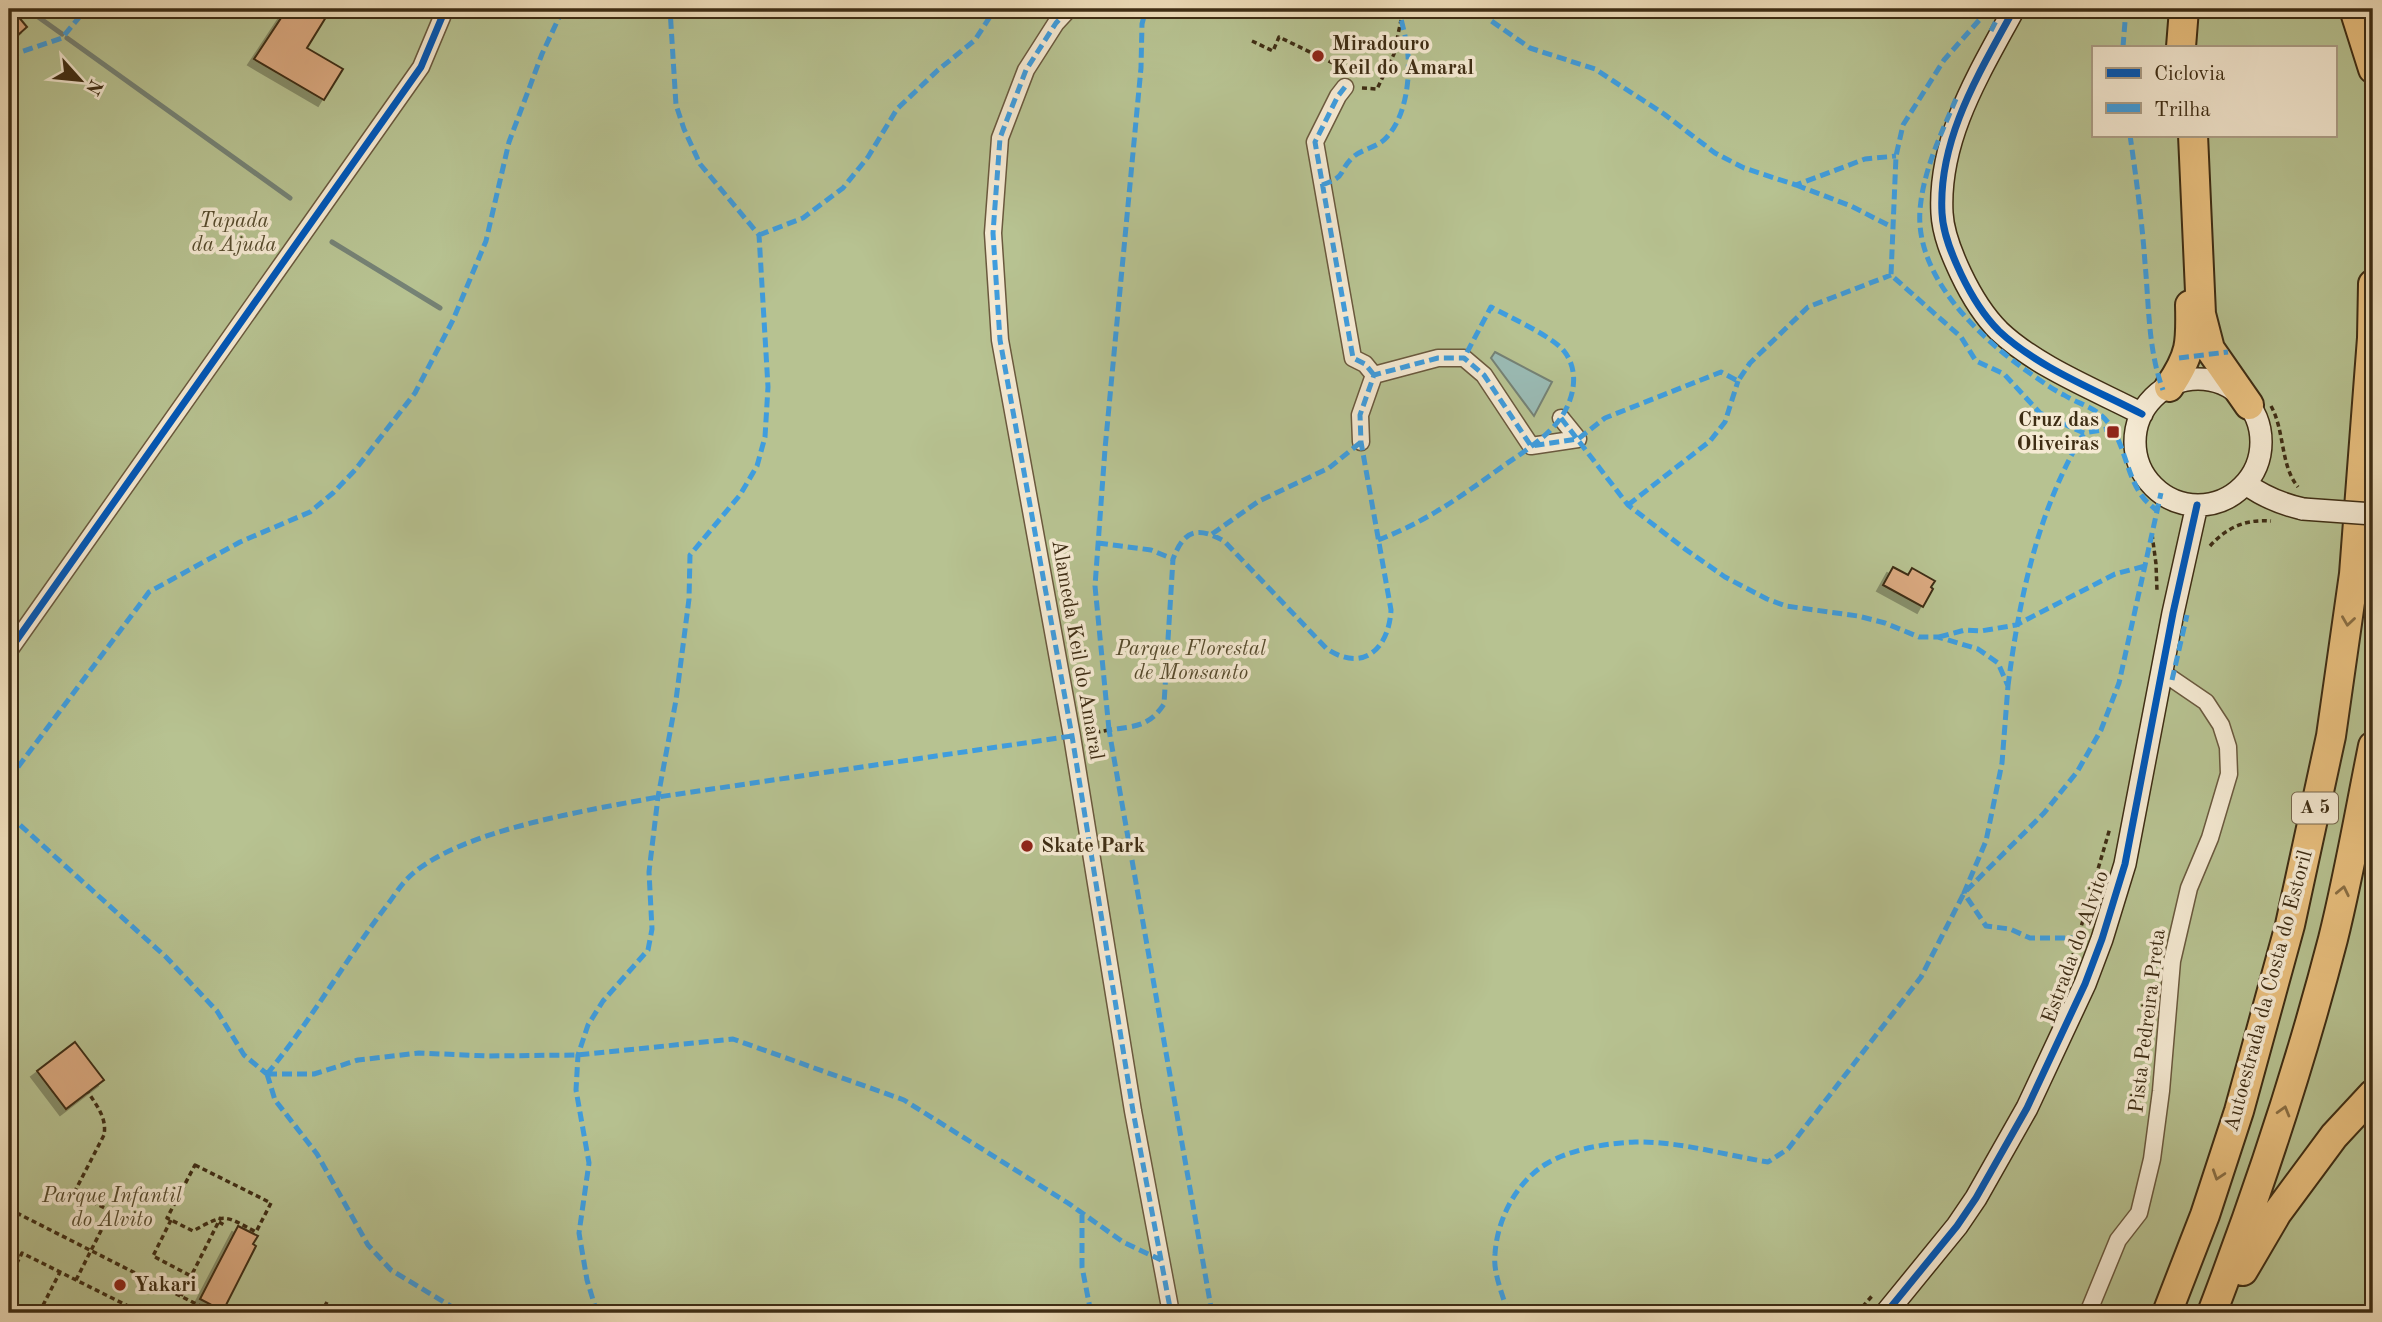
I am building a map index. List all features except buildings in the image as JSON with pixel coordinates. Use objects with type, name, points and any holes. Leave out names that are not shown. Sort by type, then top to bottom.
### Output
[{"type":"highway","points":[[2180,46],[2184,9]]},
{"type":"highway","points":[[2189,46],[2192,9]]},
{"type":"highway","points":[[2354,9],[2373,69]]},
{"type":"highway","points":[[2169,387],[2188,354],[2190,321],[2184,136]]},
{"type":"highway","points":[[2193,136],[2201,314],[2210,349],[2258,402]]},
{"type":"highway","name":"Autoestrada da Costa do Estoril","points":[[2167,1313],[2206,1215],[2239,1111],[2290,925],[2331,736],[2354,574],[2372,338],[2373,284]]},
{"type":"highway","name":"Autoestrada da Costa do Estoril","points":[[2212,1313],[2282,1120],[2333,937],[2373,746]]},
{"type":"highway","points":[[2218,1313],[2277,1213],[2334,1136],[2373,1094]]},
{"type":"street","points":[[9,651],[421,67],[443,9]]},
{"type":"street","name":"Alameda Keil do Amaral","points":[[1069,9],[1056,23],[1026,70],[1000,138],[993,233],[1000,340],[1072,736],[1133,1111],[1171,1313]]},
{"type":"street","points":[[2014,9],[1966,100],[1950,141],[1945,167],[1942,214],[1950,251],[1982,312],[2001,332],[2047,365],[2142,414]]},
{"type":"street","points":[[1345,87],[1315,142],[1353,358],[1365,364],[1374,375]]},
{"type":"street","points":[[1374,375],[1438,359],[1464,358],[1484,375],[1531,446],[1578,439],[1561,418]]},
{"type":"street","points":[[1361,442],[1360,415],[1374,375]]},
{"type":"street","points":[[2193,379],[2218,382],[2258,402],[2262,439],[2258,463],[2246,484],[2229,498],[2197,505],[2172,500],[2152,485],[2144,475],[2136,451],[2138,426],[2142,414],[2155,397],[2169,387],[2193,379]]},
{"type":"street","points":[[2246,484],[2260,495],[2276,501],[2304,500],[2373,514]]},
{"type":"street","name":"Estrada do Alvito","points":[[1886,1313],[1949,1236],[1976,1198],[2027,1108],[2085,984],[2125,864],[2197,505]]},
{"type":"street","name":"Pista Pedreira Preta","points":[[2088,1313],[2118,1240],[2139,1213],[2152,1159],[2161,1091],[2172,961],[2189,888],[2210,838],[2229,774],[2228,747],[2221,725],[2206,702],[2162,672]]},
{"type":"path","points":[[1377,89],[1394,54],[1401,20]]},
{"type":"path","points":[[1252,41],[1273,51],[1279,37],[1341,67]]},
{"type":"path","points":[[2258,402],[2280,425],[2289,472],[2304,500]]},
{"type":"path","points":[[2205,556],[2210,544],[2227,530],[2256,520],[2279,522]]},
{"type":"path","points":[[2152,534],[2157,598]]},
{"type":"path","points":[[2071,962],[2112,823]]},
{"type":"path","points":[[76,1280],[111,1212],[74,1192],[106,1127],[88,1092]]},
{"type":"path","points":[[195,1165],[271,1203],[256,1231],[222,1217],[193,1231],[171,1220],[167,1218],[195,1165]]},
{"type":"path","points":[[9,1209],[181,1296],[207,1312],[214,1313]]},
{"type":"path","points":[[181,1296],[222,1217]]},
{"type":"path","points":[[171,1220],[153,1256],[191,1276]]},
{"type":"path","points":[[219,1222],[226,1226]]},
{"type":"path","points":[[9,1253],[19,1258]]},
{"type":"path","points":[[9,1279],[22,1253],[128,1306],[124,1313]]},
{"type":"path","points":[[39,1313],[60,1272]]},
{"type":"path","points":[[1857,1313],[1874,1294]]},
{"type":"path","points":[[321,1313],[327,1302]]},
{"type":"path","points":[[207,1312],[211,1305]]},
{"type":"green space","name":"Parque Florestal de Monsanto","points":[[9,9],[2373,9],[2373,1313],[9,1313]]},
{"type":"water","points":[[1495,352],[1552,382],[1534,416],[1491,358]]},
{"type":"waterway","points":[[27,9],[62,34]]},
{"type":"waterway","points":[[67,38],[290,198]]},
{"type":"waterway","points":[[332,242],[440,308]]},
{"type":"marked path","points":[[9,56],[62,38],[86,9]]},
{"type":"marked path","points":[[9,779],[149,592],[240,542],[310,512],[355,470],[415,393],[453,320],[486,241],[509,142],[542,54],[563,9]]},
{"type":"marked path","points":[[597,1313],[587,1280],[579,1233],[589,1163],[576,1090],[578,1055],[588,1025],[603,1001],[648,950],[652,929],[649,872],[658,797],[676,700],[689,599],[690,555],[740,495],[757,466],[765,437],[768,387],[759,235],[700,164],[684,129],[676,105],[670,9]]},
{"type":"marked path","points":[[759,235],[803,218],[843,188],[868,157],[897,109],[975,40],[995,9]]},
{"type":"marked path","points":[[1069,9],[1056,23],[1026,70],[1000,138],[993,233],[1000,340],[1072,736],[1133,1111],[1171,1313]]},
{"type":"marked path","points":[[1109,730],[1095,586],[1105,449],[1141,68],[1142,24],[1146,9]]},
{"type":"marked path","points":[[1322,185],[1339,176],[1356,155],[1385,139],[1403,108],[1408,70],[1407,46],[1399,9]]},
{"type":"marked path","points":[[1483,9],[1490,20],[1530,48],[1595,69],[1664,114],[1715,153],[1744,168],[1796,185],[1865,159],[1896,156]]},
{"type":"marked path","points":[[1989,9],[1944,60],[1903,125],[1896,156],[1891,275],[1961,337],[1976,361],[2004,374],[2040,413],[2084,433],[2113,428]]},
{"type":"marked path","points":[[1991,31],[2002,9]]},
{"type":"marked path","points":[[2123,46],[2126,9]]},
{"type":"marked path","points":[[1345,87],[1315,142],[1353,358],[1365,364],[1374,375]]},
{"type":"marked path","points":[[1956,99],[1929,167],[1920,210],[1921,234],[1927,257],[1938,280],[1969,320],[2006,355],[2049,386],[2097,412],[2106,420],[2119,441],[2136,486],[2157,511]]},
{"type":"marked path","points":[[2130,136],[2152,343],[2163,390]]},
{"type":"marked path","points":[[1796,185],[1851,206],[1892,227]]},
{"type":"marked path","points":[[1212,1313],[1109,730],[1147,721],[1164,704],[1173,559],[1177,549],[1187,537],[1199,532],[1224,541],[1327,649],[1340,656],[1363,657],[1380,645],[1389,624],[1391,610],[1361,442],[1360,415],[1374,375],[1438,358],[1464,358],[1484,375],[1531,446],[1578,439],[1605,418],[1721,372],[1738,381],[1750,363],[1808,307],[1891,275]]},
{"type":"marked path","points":[[1378,540],[1429,516],[1529,448],[1557,423],[1570,400],[1574,383],[1572,366],[1564,351],[1540,333],[1491,307],[1464,358]]},
{"type":"marked path","points":[[2179,358],[2228,352]]},
{"type":"marked path","points":[[1628,505],[1710,441],[1725,422],[1738,381]]},
{"type":"marked path","points":[[1561,418],[1628,505],[1725,577],[1786,606],[1858,616],[1885,623],[1919,637],[1938,637],[1978,649],[1998,663],[2008,686],[2002,763],[1986,841],[1964,893],[1986,926],[2010,929],[2030,938],[2078,938]]},
{"type":"marked path","points":[[2008,686],[2018,620],[2033,555],[2054,492],[2084,433]]},
{"type":"marked path","points":[[1212,534],[1259,501],[1329,468],[1361,442]]},
{"type":"marked path","points":[[1510,1313],[1495,1267],[1500,1228],[1517,1191],[1546,1164],[1578,1151],[1624,1143],[1668,1144],[1768,1162],[1788,1149],[1921,977],[1964,893],[2044,813],[2077,772],[2101,730],[2119,683],[2161,493]]},
{"type":"marked path","points":[[1098,543],[1151,550],[1173,559]]},
{"type":"marked path","points":[[1939,637],[1965,630],[1981,631],[2016,625],[2115,574],[2145,566]]},
{"type":"marked path","points":[[2172,680],[2187,615]]},
{"type":"marked path","points":[[267,1074],[407,879],[429,862],[457,847],[525,824],[658,797],[1072,736]]},
{"type":"marked path","points":[[9,815],[166,957],[217,1011],[244,1055],[267,1074]]},
{"type":"marked path","points":[[267,1074],[314,1074],[358,1060],[419,1053],[488,1056],[578,1055],[733,1039],[904,1100],[1068,1203],[1123,1242],[1161,1260]]},
{"type":"marked path","points":[[267,1074],[275,1100],[317,1154],[368,1245],[391,1270],[462,1313]]},
{"type":"marked path","points":[[1082,1213],[1082,1267],[1091,1313]]},
{"type":"cycle path","points":[[9,651],[421,67],[443,9]]},
{"type":"cycle path","points":[[2014,9],[1975,81],[1954,132],[1943,185],[1942,213],[1948,244],[1973,297],[1999,331],[2049,367],[2142,414]]},
{"type":"cycle path","points":[[1886,1313],[1957,1226],[1976,1198],[2027,1108],[2085,984],[2125,864],[2173,613],[2197,505]]},
{"type":"place","name":"Miradouro Keil do Amaral","points":[[1318,56]]},
{"type":"place","name":"Cruz das Oliveiras","points":[[2113,432]]},
{"type":"place","name":"Skate Park","points":[[1027,846]]},
{"type":"place","name":"Yakari","points":[[120,1285]]},
{"type":"park label","name":"Tapada da Ajuda","points":[[234,233]]},
{"type":"park label","name":"Parque Infantil do Alvito","points":[[112,1208]]}]
